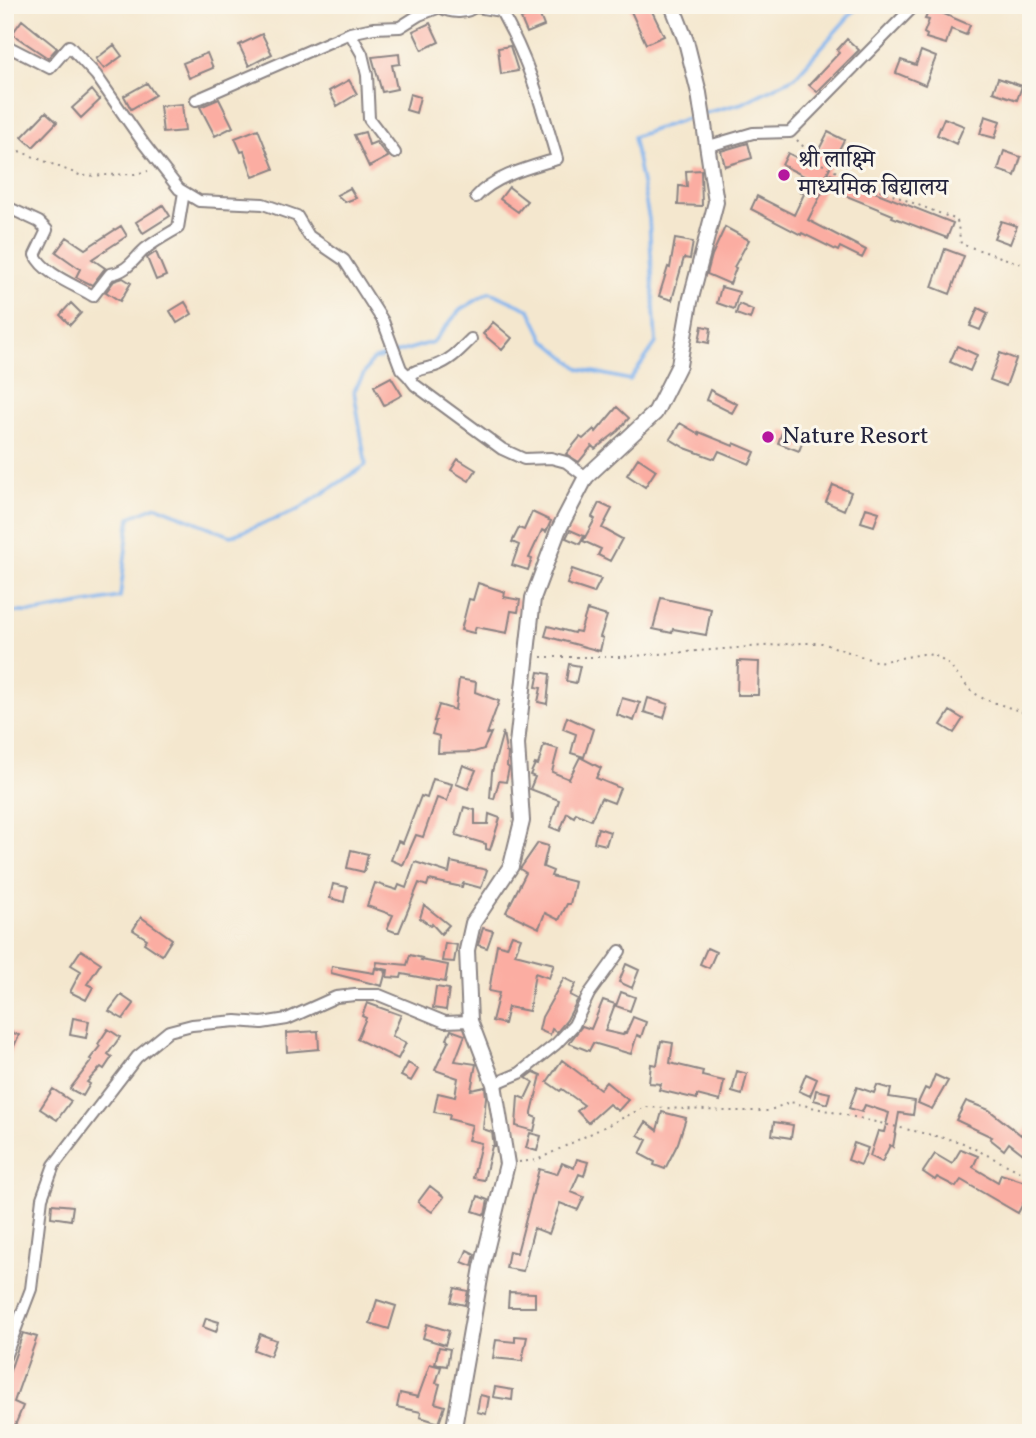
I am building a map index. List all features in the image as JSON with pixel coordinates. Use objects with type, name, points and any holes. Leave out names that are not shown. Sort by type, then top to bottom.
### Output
[{"type":"street","points":[[453,1433],[482,1267],[508,1164],[494,1084],[470,1021],[467,950],[473,923],[511,866],[522,821],[517,744],[533,598],[558,531],[586,477],[655,413],[679,366],[690,302],[716,202],[699,93],[686,41],[672,5]]},
{"type":"street","points":[[708,142],[753,133],[790,132],[915,5]]},
{"type":"street","points":[[196,100],[350,33],[373,28],[400,27],[419,15],[440,8],[449,12],[465,12],[477,6],[501,10],[530,67],[556,159],[508,176],[483,189],[476,197]]},
{"type":"street","points":[[350,33],[362,54],[367,75],[369,119],[395,153]]},
{"type":"street","points":[[5,46],[50,68],[69,46],[103,85],[184,192],[200,201],[264,204],[297,216],[309,236],[344,260],[383,321],[401,369],[415,385],[502,449],[524,459],[551,458],[566,462],[586,477]]},
{"type":"street","points":[[5,206],[38,222],[47,230],[35,255],[38,261],[93,296],[110,274],[119,272],[134,262],[146,248],[178,228],[184,192]]},
{"type":"street","points":[[408,376],[414,370],[444,362],[471,339]]},
{"type":"street","points":[[494,1084],[520,1073],[575,1025],[589,994],[620,951]]},
{"type":"street","points":[[5,1357],[31,1289],[42,1198],[54,1165],[137,1057],[169,1031],[192,1025],[287,1020],[336,997],[355,995],[379,995],[445,1023],[470,1021]]},
{"type":"path","points":[[790,132],[818,162],[846,177],[957,220],[961,244],[1031,267]]},
{"type":"path","points":[[19,151],[82,176],[135,174],[163,167]]},
{"type":"path","points":[[526,656],[620,657],[802,643],[822,643],[878,662],[934,654],[948,664],[971,691],[984,699],[1031,715]]},
{"type":"path","points":[[508,1164],[537,1160],[645,1107],[768,1111],[790,1102],[961,1142],[1031,1177]]},
{"type":"building","points":[[628,5],[649,5],[664,36],[646,44]]},
{"type":"building","points":[[930,8],[970,25],[966,35],[951,29],[946,44],[926,38],[924,33],[929,20],[925,19]]},
{"type":"building","points":[[538,11],[544,26],[527,33],[521,19]]},
{"type":"building","points":[[22,20],[57,48],[48,58],[12,34]]},
{"type":"building","points":[[430,23],[439,42],[422,50],[413,31]]},
{"type":"building","points":[[262,34],[272,54],[249,66],[239,45]]},
{"type":"building","points":[[847,39],[859,50],[817,92],[809,85],[839,53],[837,50]]},
{"type":"building","points":[[114,45],[122,56],[104,69],[96,59]]},
{"type":"building","points":[[510,46],[518,71],[501,74],[498,48]]},
{"type":"building","points":[[921,51],[936,57],[925,85],[896,73],[901,60],[916,65]]},
{"type":"building","points":[[207,53],[213,68],[189,78],[183,63]]},
{"type":"building","points":[[399,54],[400,64],[392,65],[397,89],[382,92],[372,57]]},
{"type":"building","points":[[998,78],[1022,86],[1017,100],[993,92]]},
{"type":"building","points":[[349,80],[357,94],[337,106],[329,91]]},
{"type":"building","points":[[147,83],[155,95],[131,109],[124,96]]},
{"type":"building","points":[[92,90],[100,100],[81,118],[72,108]]},
{"type":"building","points":[[410,94],[420,97],[416,113],[406,110]]},
{"type":"building","points":[[219,99],[233,127],[215,136],[200,107]]},
{"type":"building","points":[[182,104],[185,131],[163,133],[160,106]]},
{"type":"building","points":[[46,112],[57,122],[33,147],[22,137]]},
{"type":"building","points":[[985,116],[1000,121],[995,138],[980,134]]},
{"type":"building","points":[[944,118],[964,126],[956,144],[937,135]]},
{"type":"building","points":[[258,129],[274,169],[253,177],[244,151],[241,152],[235,138]]},
{"type":"building","points":[[365,132],[369,145],[376,142],[388,157],[369,167],[354,135]]},
{"type":"building","points":[[828,132],[844,140],[827,173],[953,223],[947,238],[825,187],[808,220],[866,250],[862,258],[840,247],[838,251],[802,233],[801,235],[751,209],[757,196],[794,215],[804,194],[800,191],[806,177],[782,165],[788,153],[811,165]]},
{"type":"building","points":[[748,143],[752,158],[725,166],[721,151]]},
{"type":"building","points":[[1004,151],[1021,157],[1015,176],[998,170]]},
{"type":"building","points":[[701,170],[702,206],[678,205],[679,186],[687,187],[686,171]]},
{"type":"building","points":[[509,187],[527,201],[518,212],[500,199]]},
{"type":"building","points":[[350,188],[356,198],[345,202],[337,195]]},
{"type":"building","points":[[163,205],[170,216],[143,233],[136,222]]},
{"type":"building","points":[[1001,221],[1017,226],[1010,244],[994,238]]},
{"type":"building","points":[[121,226],[127,236],[92,259],[105,268],[92,285],[76,277],[80,269],[56,252],[67,237],[85,249]]},
{"type":"building","points":[[725,227],[749,240],[734,267],[736,268],[730,284],[707,274],[712,255]]},
{"type":"building","points":[[675,239],[693,242],[690,259],[684,258],[672,300],[659,296],[668,267],[670,268]]},
{"type":"building","points":[[945,249],[964,256],[950,294],[932,287]]},
{"type":"building","points":[[156,252],[166,276],[156,280],[147,258]]},
{"type":"building","points":[[123,278],[131,283],[120,301],[106,292],[114,281]]},
{"type":"building","points":[[721,287],[739,292],[734,309],[717,303]]},
{"type":"building","points":[[185,302],[192,314],[177,323],[170,311]]},
{"type":"building","points":[[71,303],[81,313],[70,325],[60,315]]},
{"type":"building","points":[[739,304],[753,310],[750,319],[736,314]]},
{"type":"building","points":[[978,308],[988,313],[980,330],[970,326]]},
{"type":"building","points":[[493,322],[512,338],[502,350],[483,334]]},
{"type":"building","points":[[702,326],[711,328],[709,343],[699,341]]},
{"type":"building","points":[[957,346],[977,355],[970,371],[950,362]]},
{"type":"building","points":[[1000,353],[1016,359],[1006,386],[990,380]]},
{"type":"building","points":[[391,377],[402,395],[384,405],[374,386]]},
{"type":"building","points":[[710,390],[737,404],[732,413],[706,400]]},
{"type":"building","points":[[617,407],[629,418],[618,431],[595,449],[592,446],[579,462],[566,454],[580,437],[583,439],[594,429],[596,432]]},
{"type":"building","points":[[680,423],[699,434],[733,446],[734,443],[755,452],[750,464],[719,451],[715,459],[685,448],[670,439]]},
{"type":"building","points":[[783,430],[804,438],[799,451],[778,443]]},
{"type":"building","points":[[638,458],[656,470],[645,487],[627,475]]},
{"type":"building","points":[[458,459],[476,470],[469,481],[451,470]]},
{"type":"building","points":[[833,485],[851,492],[844,510],[826,502]]},
{"type":"building","points":[[599,503],[612,509],[602,528],[622,539],[610,561],[598,555],[601,549],[583,541],[595,519],[592,517]]},
{"type":"building","points":[[866,508],[879,512],[874,526],[861,522]]},
{"type":"building","points":[[532,512],[551,521],[546,532],[542,530],[529,558],[532,559],[528,570],[512,565],[519,545],[512,542],[519,528],[524,530]]},
{"type":"building","points":[[570,530],[584,536],[580,544],[566,538]]},
{"type":"building","points":[[572,569],[601,579],[594,593],[567,584]]},
{"type":"building","points":[[478,583],[505,592],[504,597],[520,600],[518,612],[511,611],[507,633],[476,627],[474,633],[461,630],[469,599],[473,600]]},
{"type":"building","points":[[661,598],[711,609],[706,635],[673,629],[672,633],[653,629]]},
{"type":"building","points":[[587,610],[607,616],[600,637],[603,638],[600,651],[545,636],[548,626],[580,632]]},
{"type":"building","points":[[738,661],[759,662],[758,695],[737,695]]},
{"type":"building","points":[[569,664],[580,666],[576,683],[566,681]]},
{"type":"building","points":[[539,672],[550,674],[547,704],[538,702],[541,688],[536,687]]},
{"type":"building","points":[[459,679],[476,682],[475,692],[499,701],[487,734],[491,733],[484,749],[474,752],[438,753],[439,736],[432,734],[434,721],[439,705],[455,710]]},
{"type":"building","points":[[622,698],[640,703],[634,721],[617,715]]},
{"type":"building","points":[[648,698],[668,704],[664,718],[644,712]]},
{"type":"building","points":[[950,711],[963,719],[954,733],[941,725]]},
{"type":"building","points":[[567,717],[593,729],[584,757],[571,753],[576,734],[563,729]]},
{"type":"building","points":[[503,732],[509,768],[506,782],[499,781],[494,799],[490,798],[492,772]]},
{"type":"building","points":[[544,745],[558,749],[552,772],[569,779],[580,757],[601,768],[596,778],[620,788],[614,803],[601,798],[591,820],[576,813],[574,817],[567,813],[560,831],[550,827],[559,800],[530,789],[535,777],[530,775],[535,764],[538,765]]},
{"type":"building","points":[[463,765],[476,770],[468,789],[456,784]]},
{"type":"building","points":[[433,779],[452,784],[447,801],[437,798],[423,837],[416,835],[403,865],[391,860],[398,841],[403,843],[421,796],[427,798]]},
{"type":"building","points":[[464,807],[475,810],[475,824],[488,824],[489,814],[500,818],[490,850],[486,849],[486,844],[456,835]]},
{"type":"building","points":[[598,828],[610,832],[606,845],[594,842]]},
{"type":"building","points":[[538,843],[548,846],[543,867],[553,871],[551,876],[575,882],[570,904],[567,904],[559,920],[545,913],[539,928],[506,912],[526,873],[520,869]]},
{"type":"building","points":[[351,850],[368,854],[364,872],[347,868]]},
{"type":"building","points":[[415,862],[449,873],[451,862],[487,870],[481,888],[463,883],[462,887],[429,880],[427,886],[419,883],[399,932],[395,932],[387,929],[393,915],[367,906],[375,883],[397,890],[399,885],[406,888]]},
{"type":"building","points":[[333,884],[347,887],[344,902],[330,898]]},
{"type":"building","points":[[424,905],[449,925],[441,934],[432,924],[431,926],[420,918]]},
{"type":"building","points":[[141,917],[172,939],[162,955],[144,943],[147,939],[133,930]]},
{"type":"building","points":[[483,928],[493,931],[487,948],[478,945]]},
{"type":"building","points":[[512,935],[521,938],[515,954],[554,964],[549,978],[535,973],[529,1011],[508,1007],[504,1024],[492,1021],[499,993],[489,991],[497,944],[507,947]]},
{"type":"building","points":[[445,943],[457,945],[454,962],[442,961]]},
{"type":"building","points":[[707,948],[716,952],[709,968],[700,964]]},
{"type":"building","points":[[81,950],[101,963],[87,984],[93,987],[86,1000],[70,992],[81,971],[71,965]]},
{"type":"building","points":[[410,955],[448,965],[445,982],[402,974],[401,978],[387,977],[388,970],[376,967],[377,962],[407,965]]},
{"type":"building","points":[[626,964],[639,970],[632,988],[619,982]]},
{"type":"building","points":[[332,966],[374,973],[375,968],[386,971],[382,986],[331,973]]},
{"type":"building","points":[[564,978],[576,984],[570,995],[578,999],[567,1020],[557,1032],[552,1029],[550,1035],[539,1030],[542,1017]]},
{"type":"building","points":[[436,987],[449,989],[446,1010],[433,1008]]},
{"type":"building","points":[[621,992],[635,997],[630,1011],[616,1006]]},
{"type":"building","points":[[121,995],[134,1004],[123,1019],[109,1011]]},
{"type":"building","points":[[603,1000],[615,1004],[605,1031],[623,1035],[633,1017],[646,1022],[641,1037],[637,1035],[631,1054],[593,1043],[589,1051],[569,1043],[582,1026],[591,1029]]},
{"type":"building","points":[[367,1003],[401,1015],[392,1036],[406,1043],[398,1059],[357,1039],[366,1018],[362,1016]]},
{"type":"building","points":[[73,1018],[89,1021],[86,1038],[70,1035]]},
{"type":"building","points":[[108,1029],[120,1037],[108,1054],[112,1057],[104,1069],[101,1067],[87,1082],[90,1084],[83,1096],[70,1089],[92,1060],[90,1059]]},
{"type":"building","points":[[451,1030],[465,1035],[455,1061],[476,1064],[471,1090],[485,1087],[483,1129],[492,1132],[494,1146],[484,1180],[473,1178],[481,1143],[468,1140],[472,1125],[449,1119],[450,1115],[434,1112],[438,1093],[455,1097],[458,1078],[435,1070]]},
{"type":"building","points":[[8,1031],[19,1035],[5,1066],[5,1038]]},
{"type":"building","points":[[318,1031],[319,1049],[287,1052],[286,1033]]},
{"type":"building","points":[[661,1041],[673,1043],[670,1063],[703,1071],[702,1076],[724,1081],[720,1101],[697,1095],[697,1099],[659,1090],[661,1084],[649,1083],[651,1064],[657,1065]]},
{"type":"building","points":[[562,1060],[600,1089],[606,1082],[628,1100],[618,1111],[609,1104],[588,1123],[577,1111],[584,1105],[547,1082]]},
{"type":"building","points":[[408,1063],[418,1069],[411,1081],[401,1076]]},
{"type":"building","points":[[737,1071],[747,1074],[742,1095],[732,1092]]},
{"type":"building","points":[[534,1072],[541,1075],[532,1112],[532,1116],[537,1118],[534,1131],[516,1126],[518,1096],[525,1099],[533,1082],[526,1078]]},
{"type":"building","points":[[806,1074],[817,1079],[810,1096],[799,1091]]},
{"type":"building","points":[[935,1075],[948,1081],[932,1109],[918,1103],[925,1088],[929,1090]]},
{"type":"building","points":[[877,1085],[891,1089],[889,1097],[915,1101],[913,1115],[899,1113],[893,1147],[890,1145],[882,1162],[870,1156],[878,1131],[884,1132],[889,1113],[865,1105],[862,1112],[849,1108],[857,1087],[874,1093]]},
{"type":"building","points":[[53,1089],[71,1101],[57,1120],[40,1109]]},
{"type":"building","points":[[816,1090],[830,1093],[827,1104],[814,1100]]},
{"type":"building","points":[[966,1101],[989,1110],[1021,1135],[1031,1123],[1031,1160],[1009,1143],[1004,1150],[990,1139],[992,1137],[956,1120]]},
{"type":"building","points":[[662,1112],[686,1118],[678,1143],[665,1169],[654,1165],[655,1162],[640,1154],[647,1140],[638,1135],[646,1122],[657,1130]]},
{"type":"building","points":[[774,1122],[793,1125],[791,1138],[772,1135]]},
{"type":"building","points":[[530,1133],[541,1136],[537,1151],[526,1148]]},
{"type":"building","points":[[854,1143],[868,1148],[861,1165],[848,1160]]},
{"type":"building","points":[[961,1149],[978,1156],[973,1167],[998,1182],[1001,1174],[1031,1184],[1018,1213],[961,1180],[956,1187],[937,1177],[935,1180],[923,1172],[935,1154],[952,1164]]},
{"type":"building","points":[[577,1159],[588,1162],[584,1176],[579,1174],[571,1192],[584,1197],[578,1210],[560,1203],[549,1234],[534,1228],[523,1271],[506,1268],[509,1251],[517,1253],[539,1169],[557,1174],[562,1163],[574,1168]]},
{"type":"building","points":[[430,1186],[444,1197],[432,1212],[418,1202]]},
{"type":"building","points":[[478,1196],[488,1200],[485,1215],[473,1211]]},
{"type":"building","points":[[52,1204],[73,1206],[71,1220],[51,1217]]},
{"type":"building","points":[[467,1250],[475,1254],[472,1266],[462,1262]]},
{"type":"building","points":[[455,1288],[468,1291],[465,1305],[451,1302]]},
{"type":"building","points":[[509,1292],[535,1293],[535,1307],[508,1307]]},
{"type":"building","points":[[377,1300],[396,1306],[389,1329],[370,1323]]},
{"type":"building","points":[[206,1318],[219,1322],[216,1332],[203,1327]]},
{"type":"building","points":[[427,1324],[449,1331],[445,1345],[423,1338]]},
{"type":"building","points":[[23,1333],[37,1337],[14,1402],[23,1406],[12,1433],[5,1433],[5,1385]]},
{"type":"building","points":[[260,1334],[276,1340],[270,1356],[254,1350]]},
{"type":"building","points":[[515,1336],[527,1337],[522,1361],[493,1358],[496,1340],[515,1342]]},
{"type":"building","points":[[439,1347],[450,1349],[447,1366],[435,1364]]},
{"type":"building","points":[[430,1364],[441,1367],[436,1383],[440,1384],[435,1403],[445,1406],[439,1423],[420,1417],[421,1412],[397,1407],[400,1393],[418,1397]]},
{"type":"building","points":[[495,1387],[513,1390],[512,1400],[493,1397]]},
{"type":"building","points":[[480,1395],[489,1397],[486,1414],[477,1412]]},
{"type":"waterway","points":[[705,113],[743,103],[795,77],[859,5]]},
{"type":"waterway","points":[[5,612],[38,612],[120,597],[130,517],[157,506],[231,536],[296,511],[366,465],[354,391],[372,360],[433,342],[460,310],[490,292],[530,310],[544,339],[580,369],[630,380],[656,343],[649,219],[633,137],[697,115]]},
{"type":"place","name":"श्री लाक्ष्मि माध्यमिक बिद्यालय","points":[[784,175]]},
{"type":"place","name":"Nature Resort","points":[[768,437]]}]
